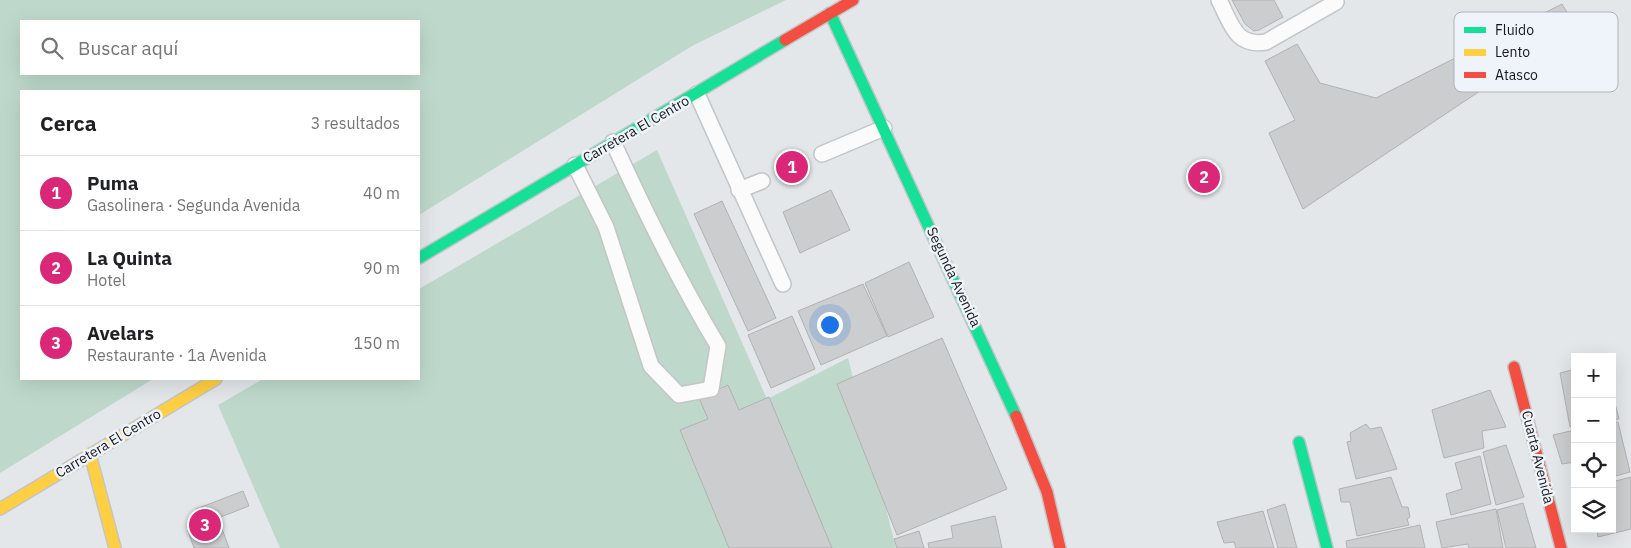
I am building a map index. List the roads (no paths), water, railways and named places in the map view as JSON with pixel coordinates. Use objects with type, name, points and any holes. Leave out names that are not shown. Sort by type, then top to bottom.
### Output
[{"type":"street","name":"Carretera El Centro","points":[[420,257],[853,0]]},
{"type":"street","name":"Segunda Avenida","points":[[830,13],[1008,396],[1047,492],[1060,548]]},
{"type":"street","name":"Cuarta Avenida","points":[[1514,367],[1561,548]]},
{"type":"street","name":"Carretera El Centro","points":[[0,509],[214,380]]},
{"type":"street","points":[[1299,442],[1327,548]]},
{"type":"street","points":[[90,454],[115,548]]},
{"type":"lane","points":[[1219,0],[1238,36],[1246,42],[1256,44],[1266,42],[1336,2]]},
{"type":"lane","points":[[697,94],[783,284]]},
{"type":"lane","points":[[822,154],[884,128]]},
{"type":"lane","points":[[575,165],[606,226],[651,366],[679,395],[711,388],[718,346],[692,302],[613,142]]},
{"type":"lane","points":[[740,190],[762,181]]},
{"type":"place","name":"Puma","points":[[792,167]]},
{"type":"place","name":"La Quinta","points":[[1204,177]]},
{"type":"place","name":"Avelars","points":[[205,525]]}]
